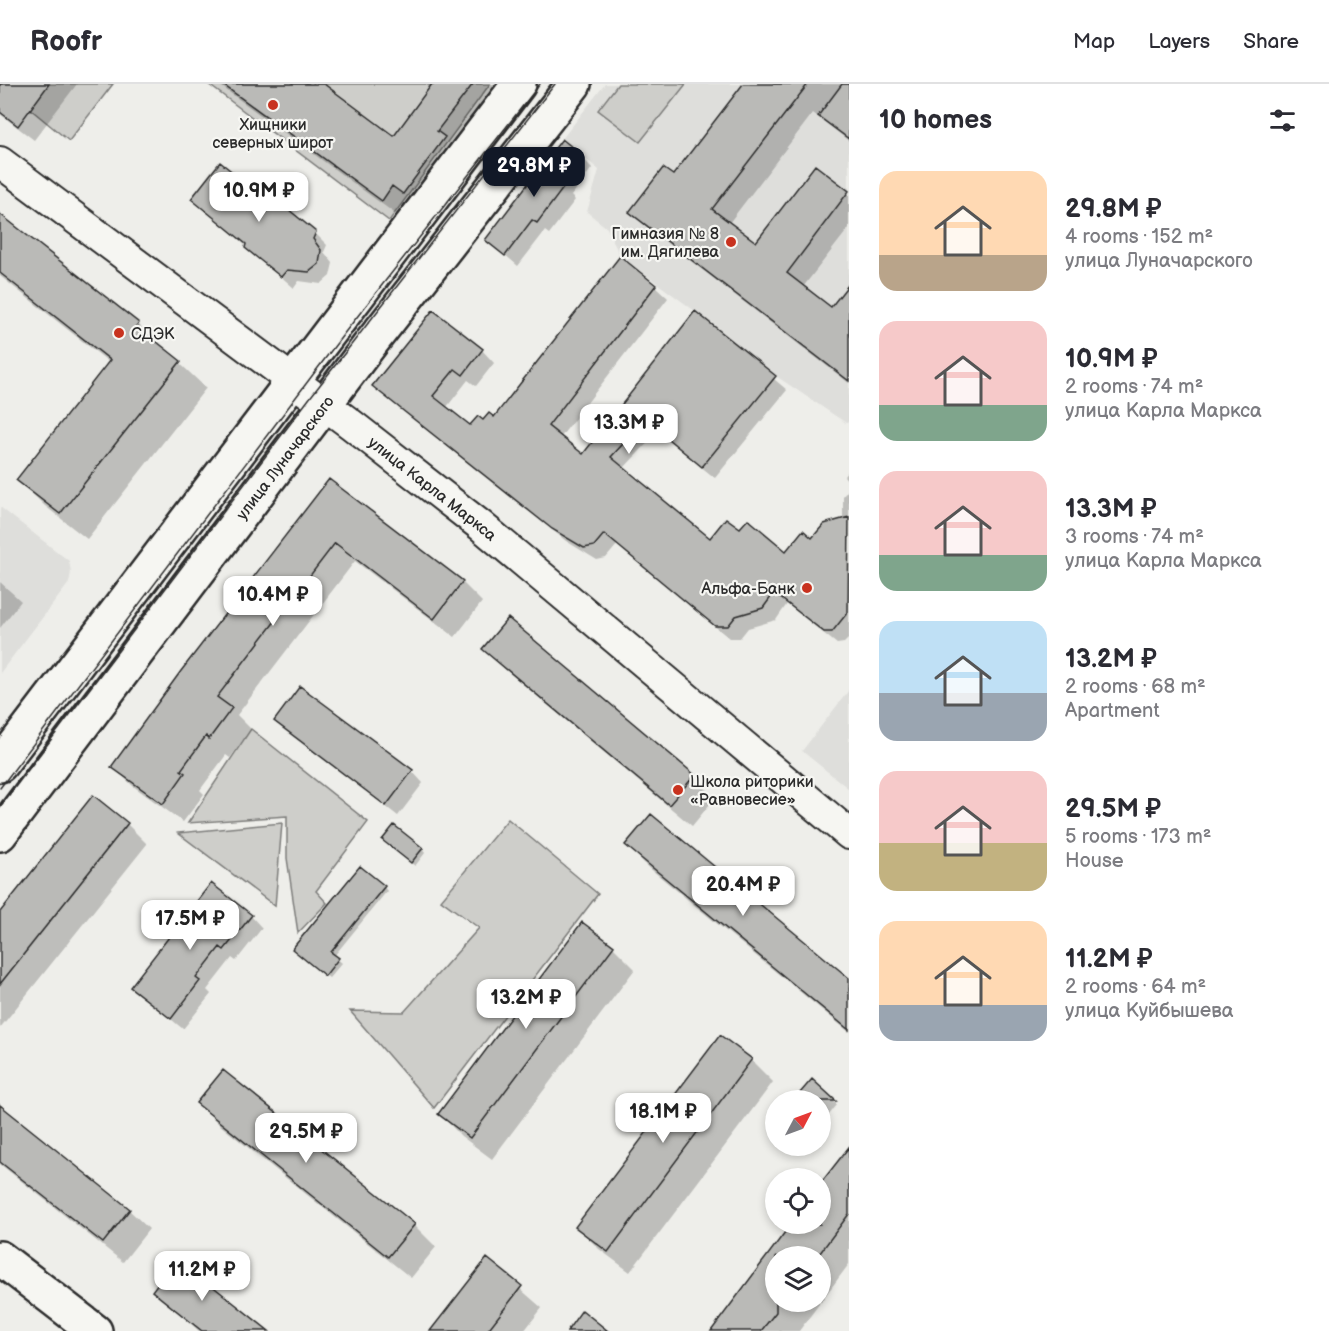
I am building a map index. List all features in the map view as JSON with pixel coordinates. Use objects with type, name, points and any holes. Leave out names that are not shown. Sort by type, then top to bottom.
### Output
[{"type":"main road","points":[[0,765],[519,84]]},
{"type":"main road","name":"улица Луначарского","points":[[0,834],[324,405],[574,84]]},
{"type":"main road","points":[[0,1258],[95,1331]]},
{"type":"street","name":"улица Карла Маркса","points":[[0,162],[293,381],[520,558],[849,834]]},
{"type":"shaded area","points":[[0,84],[113,84],[69,141]]},
{"type":"shaded area","points":[[208,84],[490,84],[389,221]]},
{"type":"shaded area","name":"Гимназия № 8 им. Дягилева","points":[[605,84],[849,84],[849,422],[846,423],[776,376],[695,311],[620,256],[607,228],[587,212],[599,170],[562,139]]},
{"type":"shaded area","points":[[618,84],[686,84],[640,142],[598,110]]},
{"type":"shaded area","points":[[0,507],[69,561],[71,572],[69,583],[0,673]]},
{"type":"shaded area","points":[[849,690],[849,789],[802,751]]},
{"type":"shaded area","points":[[251,729],[368,822],[316,891],[327,903],[298,933],[287,858],[287,816],[188,823]]},
{"type":"shaded area","points":[[508,819],[598,894],[434,1108],[350,1011],[404,1012],[479,928],[441,900]]},
{"type":"shaded area","points":[[282,823],[275,906],[178,833]]},
{"type":"building","points":[[0,84],[49,84],[18,126],[0,112]]},
{"type":"building","points":[[222,84],[324,84],[394,136],[432,84],[473,84],[437,131],[445,137],[403,194],[392,186],[382,201]]},
{"type":"building","points":[[743,84],[808,84],[712,209],[756,242],[815,165],[849,191],[787,273],[831,307],[849,284],[849,381],[629,212],[663,168],[673,175]]},
{"type":"building","points":[[842,84],[849,84],[849,139],[818,116]]},
{"type":"building","points":[[562,139],[582,155],[559,183],[564,187],[537,223],[532,220],[505,256],[485,240]]},
{"type":"building","points":[[220,162],[279,209],[283,205],[316,232],[313,239],[321,250],[319,264],[309,272],[287,270],[281,277],[245,248],[246,244],[191,199]]},
{"type":"building","points":[[0,214],[139,323],[137,326],[181,361],[60,514],[16,480],[110,360],[0,273]]},
{"type":"building","points":[[620,256],[656,285],[548,426],[583,454],[695,311],[776,376],[702,467],[645,420],[611,457],[710,538],[726,518],[740,528],[748,519],[786,551],[803,530],[812,538],[824,524],[849,517],[848,612],[832,632],[824,632],[774,593],[763,608],[736,616],[728,626],[715,626],[604,534],[594,546],[584,548],[552,529],[372,386],[433,310],[483,349],[463,375],[455,369],[433,396],[470,425],[478,416],[483,420],[489,413],[494,417]]},
{"type":"building","points":[[329,479],[463,581],[434,619],[335,543],[217,697],[232,708],[209,739],[206,736],[181,770],[185,773],[163,804],[111,767],[181,671]]},
{"type":"building","points":[[508,618],[695,775],[669,805],[482,649]]},
{"type":"building","points":[[300,686],[413,770],[386,806],[274,721]]},
{"type":"building","points":[[93,795],[128,823],[0,984],[0,912]]},
{"type":"building","points":[[651,814],[849,978],[849,1030],[625,845]]},
{"type":"building","points":[[394,825],[423,848],[411,863],[382,840]]},
{"type":"building","points":[[360,866],[385,886],[331,952],[339,958],[325,976],[292,949]]},
{"type":"building","points":[[211,883],[252,915],[224,950],[220,947],[196,978],[200,981],[171,1019],[130,987]]},
{"type":"building","points":[[582,922],[614,946],[470,1138],[438,1114]]},
{"type":"building","points":[[720,1035],[752,1059],[608,1252],[575,1227]]},
{"type":"building","points":[[223,1070],[415,1224],[388,1257],[196,1103]]},
{"type":"building","points":[[812,1079],[824,1090],[802,1090]]},
{"type":"building","points":[[0,1105],[130,1209],[103,1243],[0,1162]]},
{"type":"building","points":[[849,1147],[849,1214],[825,1246],[775,1246],[784,1234],[831,1234],[831,1170]]},
{"type":"building","points":[[177,1258],[269,1331],[202,1331],[152,1291]]},
{"type":"building","points":[[487,1258],[522,1286],[487,1331],[430,1331]]},
{"type":"building","points":[[765,1259],[765,1312],[776,1312],[761,1331],[711,1331]]},
{"type":"building","points":[[582,1310],[608,1331],[567,1331]]},
{"type":"tram line","points":[[0,788],[346,331],[540,84]]},
{"type":"tram line","points":[[0,807],[312,395],[555,84]]},
{"type":"place","name":"Хищники северных широт","points":[[273,105]]},
{"type":"place","name":"Гимназия № 8 им. Дягилева","points":[[731,242]]},
{"type":"place","name":"СДЭК","points":[[119,333]]},
{"type":"place","name":"Альфа-Банк","points":[[807,588]]},
{"type":"place","name":"Школа риторики «Равновесие»","points":[[678,790]]}]
